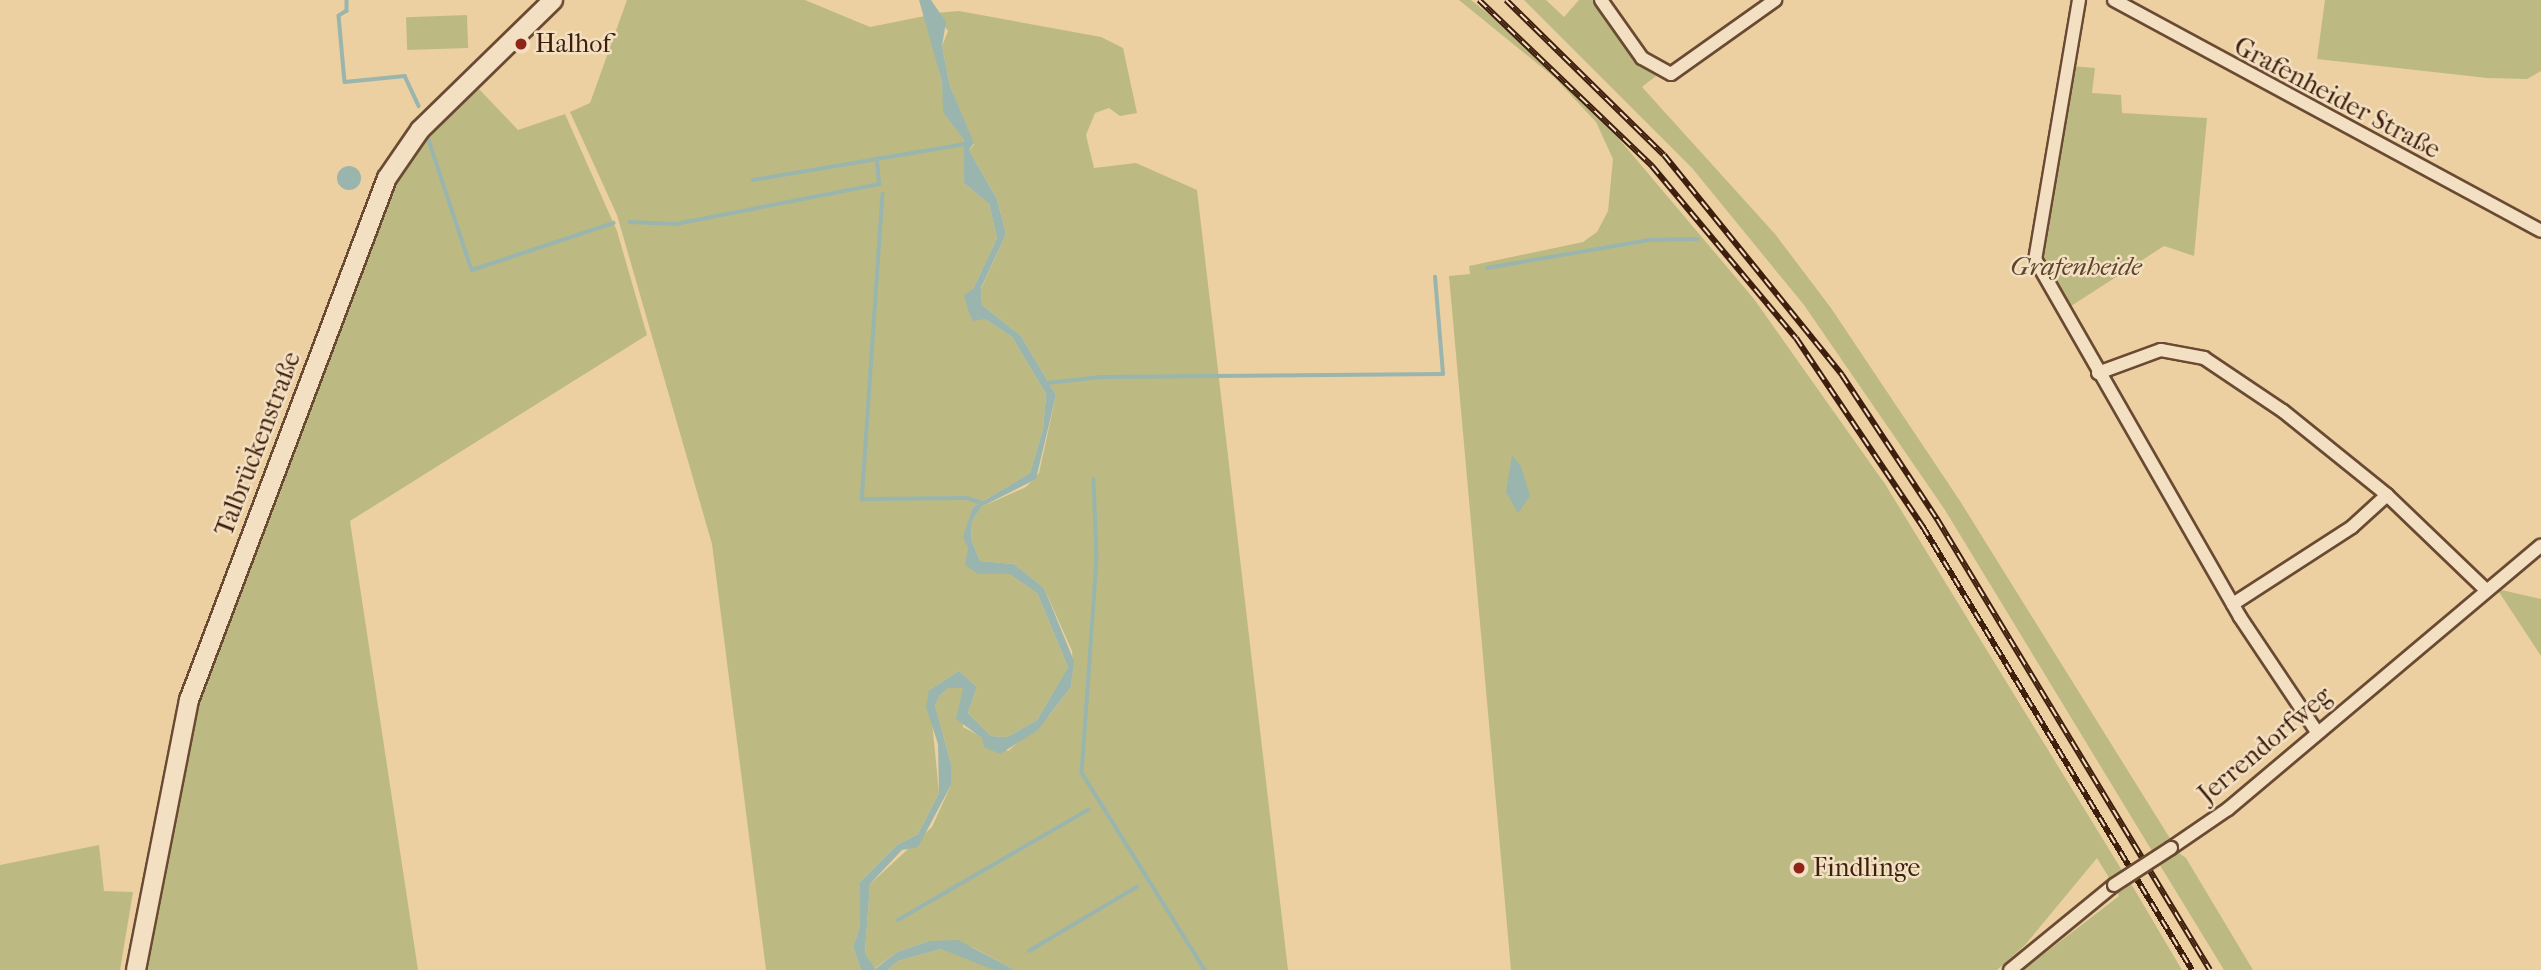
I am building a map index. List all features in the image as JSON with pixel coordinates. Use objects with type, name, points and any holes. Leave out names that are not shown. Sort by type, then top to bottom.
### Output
[{"type":"main road","name":"Talbrückenstraße","points":[[136,970],[189,700],[384,187],[420,130],[554,0]]},
{"type":"street","points":[[1601,0],[1642,58],[1671,74],[1775,0]]},
{"type":"street","points":[[2079,0],[2035,245],[2041,274],[2233,604],[2317,732]]},
{"type":"street","name":"Grafenheider Straße","points":[[2114,0],[2541,231]]},
{"type":"street","points":[[2098,373],[2161,350],[2204,358],[2283,411],[2387,495],[2486,590]]},
{"type":"street","points":[[2233,604],[2352,527],[2387,495]]},
{"type":"street","name":"Jerrendorfweg","points":[[2010,970],[2114,885],[2228,809],[2541,545]]},
{"type":"green space","points":[[627,0],[805,0],[870,27],[925,16],[942,82],[944,112],[964,140],[964,183],[989,204],[997,238],[973,289],[985,319],[1012,337],[1046,394],[1043,429],[1030,473],[973,507],[968,548],[978,574],[1009,574],[1037,593],[1068,667],[1037,720],[1007,737],[991,736],[968,713],[977,687],[959,671],[929,690],[939,793],[918,834],[897,845],[860,882],[860,926],[853,947],[861,970],[766,970],[712,544],[617,215],[570,112],[590,103]]},
{"type":"green space","points":[[1459,0],[1471,0],[1495,19],[1603,120],[1754,299],[1885,484],[2123,872],[2111,881],[2097,858],[2025,945],[1997,970],[1511,970],[1449,276],[1470,274],[1469,266],[1583,242],[1597,232],[1608,211],[1613,159],[1596,122],[1555,78]]},
{"type":"green space","points":[[1524,0],[1546,0],[1564,17],[1579,0],[1597,0],[1637,62],[1656,76],[1642,87],[1775,234],[1831,308],[1960,501],[2171,840],[2152,851],[1945,510],[1804,305],[1692,168]]},
{"type":"green space","points":[[2325,0],[2541,0],[2541,71],[2527,79],[2487,78],[2317,59]]},
{"type":"green space","points":[[959,11],[1101,37],[1123,48],[1137,113],[1120,116],[1109,108],[1095,113],[1086,135],[1094,168],[1136,163],[1197,190],[1288,970],[1015,970],[972,947],[929,941],[897,952],[874,969],[865,953],[870,884],[932,827],[951,785],[951,764],[935,705],[940,695],[949,688],[963,688],[963,727],[1008,751],[1049,716],[1071,687],[1073,668],[1072,651],[1044,588],[1014,564],[980,561],[971,539],[972,522],[981,507],[1026,487],[1039,473],[1056,395],[1021,336],[982,305],[981,289],[1006,234],[997,199],[969,150],[974,145],[950,86],[942,46],[948,31],[935,13]]},
{"type":"green space","points":[[467,15],[468,48],[407,50],[406,17]]},
{"type":"green space","name":"Grafenheide","points":[[2072,66],[2095,68],[2092,93],[2121,95],[2122,113],[2207,118],[2194,256],[2164,246],[2068,308],[2041,252]]},
{"type":"green space","points":[[478,88],[518,130],[565,114],[617,231],[647,335],[350,521],[418,970],[146,970],[188,735],[283,473],[395,177],[409,155]]},
{"type":"green space","points":[[2497,589],[2541,599],[2541,656]]},
{"type":"green space","points":[[99,845],[104,891],[133,892],[120,970],[0,970],[0,865]]},
{"type":"green space","points":[[2176,851],[2186,858],[2253,970],[2224,970],[2158,862]]},
{"type":"green space","points":[[2130,882],[2182,970],[2023,970],[2119,896],[2116,890]]},
{"type":"green space","points":[[941,949],[972,957],[994,970],[888,970],[898,961]]},
{"type":"water","points":[[919,0],[931,0],[946,22],[942,46],[950,86],[974,143],[969,150],[997,199],[1006,234],[981,288],[982,305],[1021,336],[1056,395],[1036,479],[981,507],[972,522],[971,539],[980,561],[1014,564],[1044,588],[1074,661],[1071,687],[1038,730],[1000,754],[984,747],[982,738],[956,719],[963,688],[949,688],[940,695],[935,705],[951,764],[951,785],[918,847],[902,850],[870,884],[865,953],[875,969],[897,952],[929,941],[958,940],[1015,970],[994,970],[941,949],[898,961],[888,970],[861,970],[853,947],[860,926],[860,882],[897,845],[918,834],[939,793],[938,744],[926,707],[929,690],[959,671],[977,687],[968,713],[991,736],[1007,737],[1037,720],[1068,667],[1037,593],[1009,574],[978,574],[965,565],[968,548],[963,537],[973,507],[1030,473],[1043,429],[1046,394],[1012,337],[985,319],[973,321],[968,310],[964,295],[973,289],[997,238],[989,204],[964,183],[964,140],[943,112],[942,82]]},
{"type":"water","points":[[349,166],[358,169],[361,178],[358,187],[349,190],[340,187],[337,178],[340,169]]},
{"type":"water","points":[[1512,455],[1521,466],[1530,496],[1518,513],[1506,492]]},
{"type":"waterway","points":[[347,0],[347,11],[339,16],[345,82],[405,76],[419,106]]},
{"type":"waterway","points":[[428,137],[472,270],[613,223]]},
{"type":"waterway","points":[[753,180],[965,144]]},
{"type":"waterway","points":[[630,222],[676,224],[879,184],[877,159]]},
{"type":"waterway","points":[[883,194],[862,499],[967,498],[982,503]]},
{"type":"waterway","points":[[1487,268],[1649,240],[1697,239]]},
{"type":"waterway","points":[[1047,383],[1101,377],[1443,374],[1435,277]]},
{"type":"waterway","points":[[1094,479],[1097,560],[1082,773],[1205,970]]},
{"type":"waterway","points":[[898,920],[1088,810]]},
{"type":"waterway","points":[[1029,951],[1137,887]]},
{"type":"railway","points":[[1479,0],[1652,166],[1796,338],[1923,527],[2192,970]]},
{"type":"railway","points":[[1506,0],[1664,155],[1842,375],[1937,519],[2210,970]]},
{"type":"place","name":"Halhof","points":[[521,44]]},
{"type":"place","name":"Findlinge","points":[[1799,868]]}]
